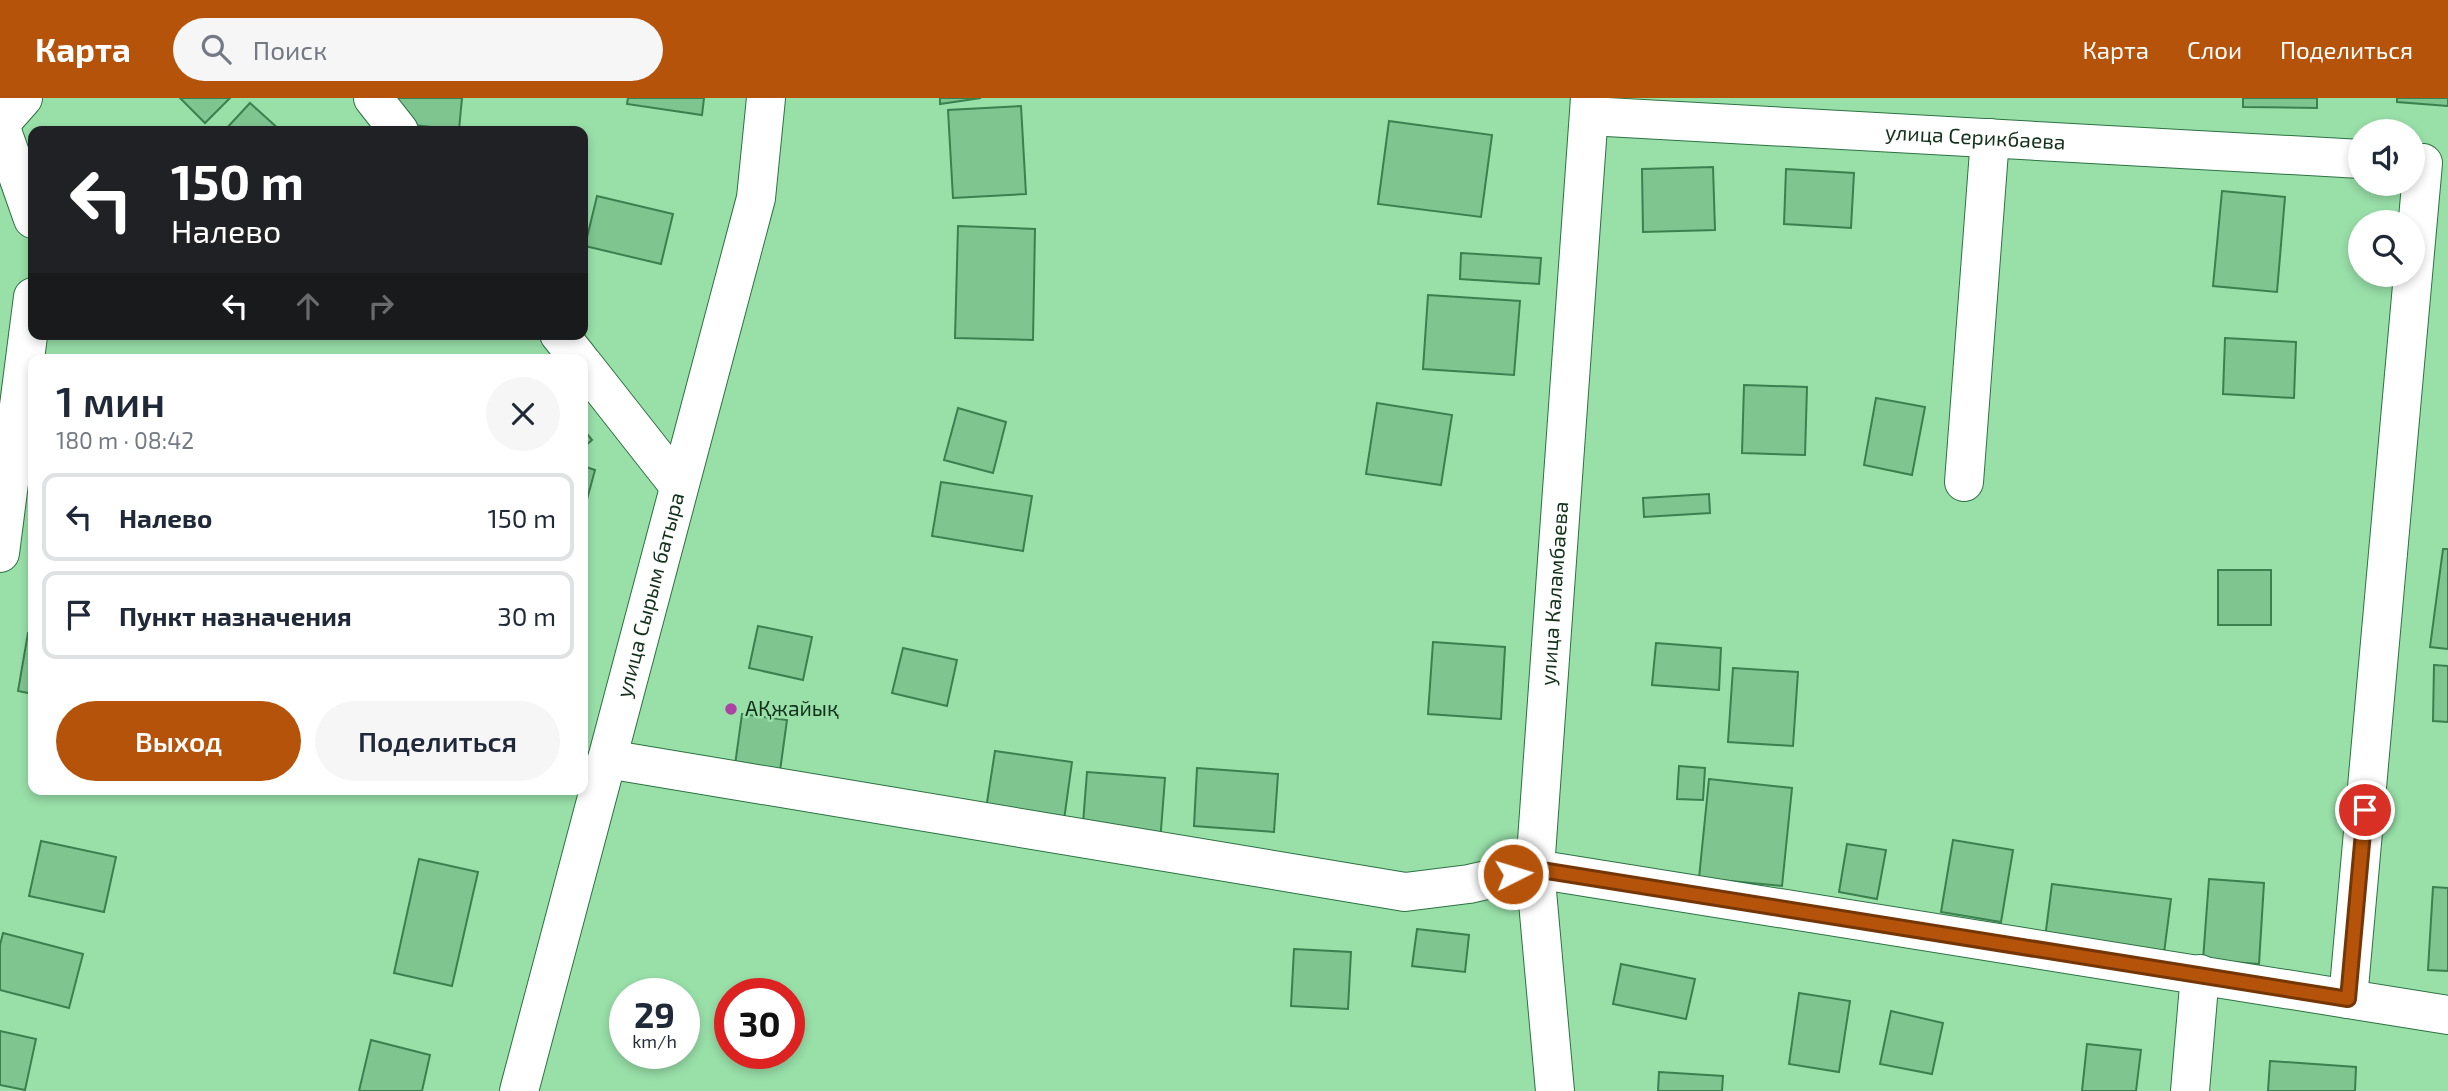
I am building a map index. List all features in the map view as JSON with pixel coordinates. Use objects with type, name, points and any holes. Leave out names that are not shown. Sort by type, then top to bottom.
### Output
[{"type":"street","points":[[23,98],[0,125],[28,205]]},
{"type":"street","points":[[373,98],[395,126]]},
{"type":"street","name":"улица Сырым батыра","points":[[519,1091],[756,198],[766,98]]},
{"type":"street","name":"улица Серикбаева","points":[[1590,107],[1990,138],[2348,158]]},
{"type":"street","name":"улица Каламбаева","points":[[1555,1091],[1535,869],[1590,107]]},
{"type":"street","points":[[1964,482],[1990,138]]},
{"type":"street","points":[[2348,999],[2428,163]]},
{"type":"street","points":[[0,553],[28,335]]},
{"type":"street","points":[[564,340],[575,354]]},
{"type":"street","points":[[588,370],[680,486]]},
{"type":"street","points":[[607,759],[1405,892],[1469,884],[1535,869],[2448,1015]]},
{"type":"street","points":[[2190,1091],[2200,974]]},
{"type":"building","points":[[180,98],[230,98],[205,123]]},
{"type":"building","points":[[397,98],[462,98],[459,126],[395,123]]},
{"type":"building","points":[[628,98],[704,98],[702,115],[627,104]]},
{"type":"building","points":[[940,98],[981,98],[940,104]]},
{"type":"building","points":[[2243,98],[2317,98],[2317,108],[2243,107]]},
{"type":"building","points":[[2397,98],[2448,98],[2448,106],[2397,102]]},
{"type":"building","points":[[250,103],[275,126],[229,126]]},
{"type":"building","points":[[1021,106],[1026,194],[953,198],[948,110]]},
{"type":"building","points":[[1389,121],[1492,135],[1481,217],[1378,204]]},
{"type":"building","points":[[1713,167],[1715,230],[1643,232],[1642,169]]},
{"type":"building","points":[[1786,169],[1854,173],[1851,228],[1784,224]]},
{"type":"building","points":[[2222,191],[2285,197],[2277,292],[2213,286]]},
{"type":"building","points":[[597,196],[673,214],[661,264],[588,247],[588,234]]},
{"type":"building","points":[[958,226],[1035,229],[1033,340],[955,338]]},
{"type":"building","points":[[1461,253],[1541,258],[1539,284],[1460,279]]},
{"type":"building","points":[[1428,295],[1520,301],[1514,375],[1423,369]]},
{"type":"building","points":[[2225,338],[2296,342],[2294,398],[2223,394]]},
{"type":"building","points":[[1744,385],[1807,387],[1805,455],[1742,453]]},
{"type":"building","points":[[1876,398],[1925,407],[1912,475],[1864,465]]},
{"type":"building","points":[[1377,403],[1452,415],[1441,485],[1366,474]]},
{"type":"building","points":[[958,408],[1006,422],[993,473],[944,460]]},
{"type":"building","points":[[588,468],[595,470],[588,496]]},
{"type":"building","points":[[941,482],[1032,496],[1023,551],[932,536]]},
{"type":"building","points":[[1709,494],[1710,513],[1644,517],[1643,498]]},
{"type":"building","points":[[2443,549],[2448,549],[2448,649],[2430,647]]},
{"type":"building","points":[[2218,570],[2271,570],[2271,625],[2218,625]]},
{"type":"building","points":[[758,626],[812,637],[803,680],[749,668]]},
{"type":"building","points":[[28,633],[28,693],[18,691]]},
{"type":"building","points":[[1433,642],[1505,647],[1501,719],[1428,714]]},
{"type":"building","points":[[1656,643],[1721,648],[1719,690],[1652,685]]},
{"type":"building","points":[[903,648],[957,660],[947,706],[892,693]]},
{"type":"building","points":[[2434,665],[2448,666],[2448,722],[2433,721]]},
{"type":"building","points":[[1733,668],[1798,672],[1793,746],[1728,742]]},
{"type":"building","points":[[742,714],[787,720],[780,771],[735,765]]},
{"type":"building","points":[[995,751],[1072,762],[1064,820],[986,809]]},
{"type":"building","points":[[1679,766],[1705,768],[1703,800],[1677,799]]},
{"type":"building","points":[[1197,768],[1278,774],[1274,832],[1194,826]]},
{"type":"building","points":[[1087,772],[1165,778],[1160,843],[1082,836]]},
{"type":"building","points":[[1709,779],[1792,788],[1782,886],[1699,878]]},
{"type":"building","points":[[1953,840],[2013,850],[2001,922],[1941,912]]},
{"type":"building","points":[[41,841],[116,857],[104,912],[29,896]]},
{"type":"building","points":[[1847,844],[1886,850],[1877,899],[1839,892]]},
{"type":"building","points":[[419,859],[478,872],[452,986],[394,973]]},
{"type":"building","points":[[2209,879],[2264,883],[2259,964],[2203,960]]},
{"type":"building","points":[[2052,884],[2171,899],[2164,953],[2045,938]]},
{"type":"building","points":[[2433,887],[2448,888],[2448,971],[2428,970]]},
{"type":"building","points":[[1417,929],[1469,935],[1465,972],[1412,966]]},
{"type":"building","points":[[3,933],[83,954],[69,1008],[0,990],[0,945]]},
{"type":"building","points":[[1294,949],[1351,952],[1348,1009],[1291,1006]]},
{"type":"building","points":[[1621,964],[1695,979],[1686,1019],[1613,1004]]},
{"type":"building","points":[[1799,993],[1850,1001],[1839,1072],[1789,1064]]},
{"type":"building","points":[[1891,1011],[1943,1023],[1932,1074],[1880,1064]]},
{"type":"building","points":[[0,1031],[36,1039],[25,1090],[0,1085]]},
{"type":"building","points":[[371,1040],[430,1055],[422,1091],[359,1091]]},
{"type":"building","points":[[2087,1044],[2141,1050],[2136,1091],[2082,1091]]},
{"type":"building","points":[[2270,1061],[2356,1067],[2355,1091],[2268,1091]]},
{"type":"building","points":[[1659,1072],[1723,1076],[1722,1091],[1658,1091]]},
{"type":"place","name":"АҚжайық","points":[[731,709]]},
{"type":"route","points":[[1513,874],[1535,869],[2348,999],[2365,810]]}]
